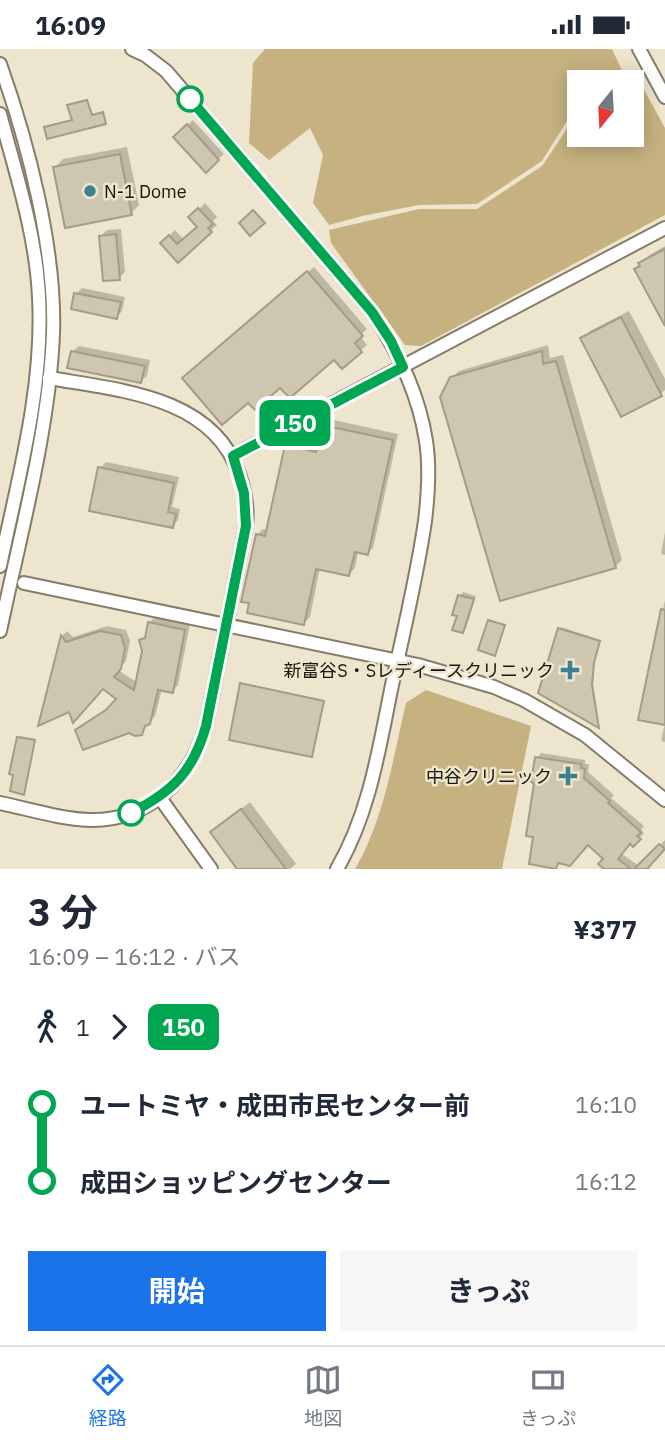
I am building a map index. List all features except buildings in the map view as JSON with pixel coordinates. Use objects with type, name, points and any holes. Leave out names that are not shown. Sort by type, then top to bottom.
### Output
[{"type":"street","points":[[132,49],[166,71],[372,312],[391,341],[403,367],[414,395],[426,441],[427,498],[421,546],[373,782],[360,822],[337,869]]},
{"type":"street","points":[[639,49],[665,97]]},
{"type":"street","points":[[0,64],[28,161],[46,237],[53,306],[49,378],[35,464],[0,631]]},
{"type":"street","points":[[0,114],[30,224],[39,296],[40,335],[31,415],[0,566]]},
{"type":"street","points":[[233,456],[665,228]]},
{"type":"street","points":[[0,803],[78,819],[102,820],[130,813],[159,798],[178,782],[196,754],[206,726],[247,516],[244,493],[233,456],[206,425],[186,411],[166,402],[49,378]]},
{"type":"street","points":[[24,583],[398,660],[458,676],[524,700],[585,735],[665,800]]},
{"type":"street","points":[[159,798],[211,869]]},
{"type":"shaded area","points":[[265,49],[612,49],[622,70],[567,70],[567,121],[542,161],[477,204],[419,205],[329,225],[313,203],[323,155],[310,128],[269,160],[249,143],[253,63]]},
{"type":"shaded area","points":[[644,90],[665,128],[665,215],[421,346],[405,345],[331,243],[329,230],[419,209],[477,209],[542,166],[567,129],[567,147],[644,147]]},
{"type":"shaded area","points":[[426,690],[531,726],[502,869],[355,869],[380,809],[406,703]]},
{"type":"bus line","name":"150","points":[[131,813],[159,798],[178,782],[196,754],[206,726],[246,526],[244,493],[233,456],[403,367],[391,341],[372,312],[190,99]]},
{"type":"place","name":"N-1 Dome","points":[[90,191]]},
{"type":"place","name":"新富谷S・Sレディースクリニック","points":[[570,670]]},
{"type":"place","name":"中谷クリニック","points":[[568,776]]}]
